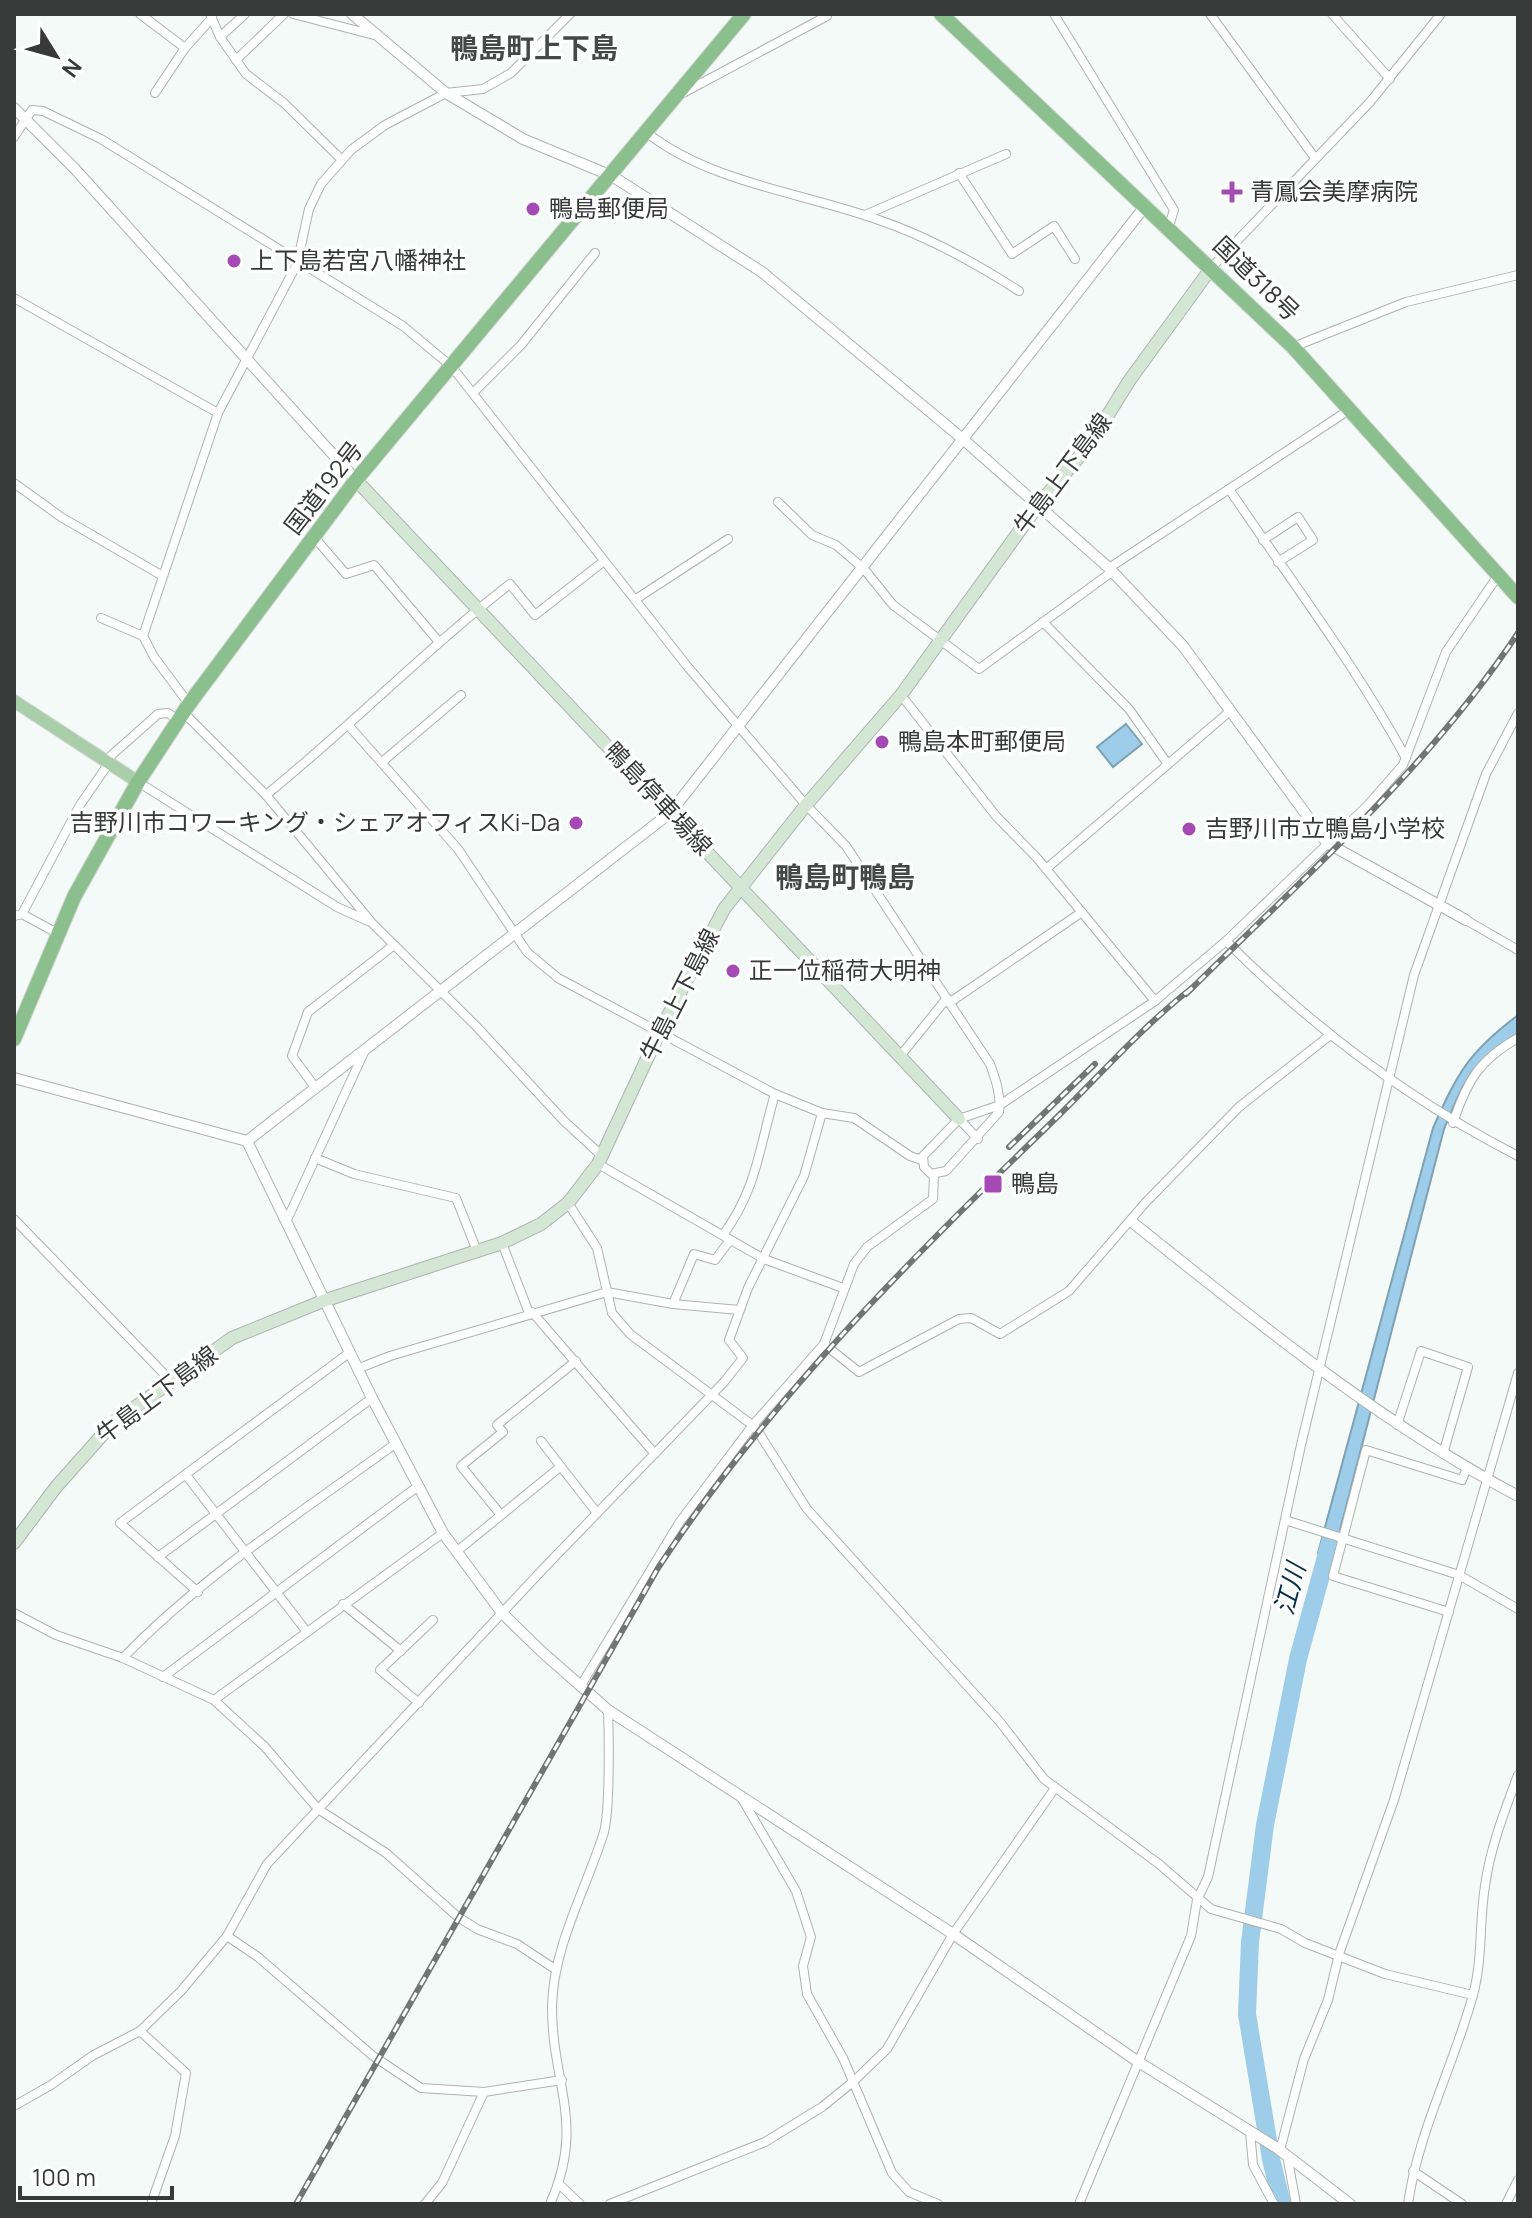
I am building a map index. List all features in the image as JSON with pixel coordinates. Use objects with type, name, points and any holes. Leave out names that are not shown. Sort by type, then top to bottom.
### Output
[{"type":"highway","name":"国道192号","points":[[14,1039],[57,933],[138,782],[183,712],[356,480],[744,14]]},
{"type":"highway","name":"国道318号","points":[[941,14],[1169,226],[1293,347],[1518,597]]},
{"type":"main road","name":"牛島上下島線","points":[[14,1543],[95,1439],[232,1338],[323,1301],[502,1243],[541,1224],[568,1203],[600,1160],[659,1033],[724,909],[806,805],[901,695],[1039,504],[1090,444],[1129,381],[1212,267]]},
{"type":"main road","name":"鴨島停車場線","points":[[356,480],[480,607],[959,1119]]},
{"type":"main road","points":[[14,701],[138,782]]},
{"type":"street","points":[[140,14],[185,48]]},
{"type":"street","points":[[220,37],[245,14]]},
{"type":"street","points":[[236,60],[284,14]]},
{"type":"street","points":[[293,14],[375,35]]},
{"type":"street","points":[[352,14],[446,93],[523,139],[612,176],[762,272],[964,440],[1111,569],[1183,646],[1327,843],[1518,950]]},
{"type":"street","points":[[143,636],[218,413],[297,264],[309,209],[321,184],[341,159],[385,125],[446,93],[483,89],[511,73],[570,14]]},
{"type":"street","points":[[1054,14],[1174,210],[1169,226]]},
{"type":"street","points":[[1210,14],[1315,158]]},
{"type":"street","points":[[1332,14],[1390,79]]},
{"type":"street","points":[[1212,267],[1390,79],[1441,14]]},
{"type":"street","points":[[155,93],[211,16],[220,37],[246,74],[284,103],[341,159]]},
{"type":"street","points":[[676,97],[827,16]]},
{"type":"street","points":[[14,108],[356,480]]},
{"type":"street","points":[[14,137],[32,110],[43,111],[101,139],[297,264],[403,326],[452,367],[740,729],[846,846],[990,1064],[999,1090],[999,1112],[978,1139],[946,1171],[934,1175]]},
{"type":"street","points":[[647,133],[666,148],[739,178],[864,215],[937,243],[1019,291]]},
{"type":"street","points":[[864,215],[1006,154]]},
{"type":"street","points":[[959,173],[1012,254],[1054,226],[1075,259]]},
{"type":"street","points":[[247,1141],[438,989],[670,813],[740,729],[1146,205]]},
{"type":"street","points":[[473,393],[521,345],[595,253]]},
{"type":"street","points":[[1293,347],[1406,302],[1518,275]]},
{"type":"street","points":[[14,298],[218,413]]},
{"type":"street","points":[[778,502],[812,535],[836,545],[864,569],[893,605],[979,669],[1111,569],[1349,410]]},
{"type":"street","points":[[14,483],[61,517],[161,575]]},
{"type":"street","points":[[1229,489],[1333,636],[1406,758]]},
{"type":"street","points":[[1263,540],[1298,517],[1313,540],[1278,562]]},
{"type":"street","points":[[314,537],[346,574],[374,565],[439,642]]},
{"type":"street","points":[[636,599],[728,539]]},
{"type":"street","points":[[266,795],[349,726],[439,642],[510,584],[535,615],[604,561]]},
{"type":"street","points":[[934,1175],[925,1169],[922,1160],[925,1152],[959,1119],[1000,1105],[1155,1001],[1226,941],[1367,806],[1406,758],[1446,652],[1497,577]]},
{"type":"street","points":[[101,618],[143,636],[183,712],[266,795],[372,923],[600,1160],[764,1259],[843,1288]]},
{"type":"street","points":[[1043,622],[1129,709],[1167,763]]},
{"type":"street","points":[[382,762],[461,695]]},
{"type":"street","points":[[901,695],[996,816],[1046,869],[1155,1001]]},
{"type":"street","points":[[1046,869],[1230,711]]},
{"type":"street","points":[[57,933],[18,915],[80,805],[107,762],[158,714],[183,712]]},
{"type":"street","points":[[1079,2204],[1191,1936],[1197,1900],[1208,1877],[1285,1520],[1414,975],[1486,774],[1518,713]]},
{"type":"street","points":[[349,726],[458,849],[527,952],[558,978],[775,1094],[822,1113],[854,1118],[910,1156],[922,1160]]},
{"type":"street","points":[[138,782],[337,907],[372,923]]},
{"type":"street","points":[[901,1055],[948,1001],[1082,912]]},
{"type":"street","points":[[1226,941],[1329,1036],[1452,1122],[1518,1156]]},
{"type":"street","points":[[315,1087],[292,1056],[308,1012],[394,945]]},
{"type":"street","points":[[824,1344],[863,1372],[959,1319],[971,1318],[995,1334],[1005,1333],[1069,1291],[1132,1222],[1146,1202],[1239,1107],[1329,1036]]},
{"type":"street","points":[[1452,1122],[1465,1089],[1490,1054],[1518,1038]]},
{"type":"street","points":[[286,1222],[367,1045]]},
{"type":"street","points":[[14,1078],[247,1141],[417,1487],[443,1533],[502,1613],[608,1710],[953,1934],[1137,2061],[1281,2151],[1350,2204]]},
{"type":"street","points":[[673,1304],[694,1254],[715,1260],[744,1207],[775,1094]]},
{"type":"street","points":[[14,2106],[92,2056],[140,2031],[181,1991],[227,1936],[267,1864],[743,1358],[729,1340],[739,1310],[804,1176],[822,1113]]},
{"type":"street","points":[[959,1119],[978,1139]]},
{"type":"street","points":[[315,1158],[354,1174],[456,1198],[477,1251]]},
{"type":"street","points":[[580,1687],[679,1523],[753,1425],[824,1344],[843,1288],[867,1247],[933,1199],[934,1175]]},
{"type":"street","points":[[568,1203],[597,1248],[612,1313],[630,1334],[753,1425],[807,1509],[1000,1722],[1044,1779],[1159,1864],[1197,1900],[1230,1915],[1281,1929],[1305,1943],[1385,1974],[1473,1995]]},
{"type":"street","points":[[14,1219],[171,1381]]},
{"type":"street","points":[[1132,1222],[1319,1372],[1443,1454],[1518,1496]]},
{"type":"street","points":[[502,1243],[531,1313],[655,1454]]},
{"type":"street","points":[[357,1369],[607,1292],[673,1304],[739,1310]]},
{"type":"street","points":[[1397,1425],[1421,1351],[1468,1367],[1443,1454]]},
{"type":"street","points":[[198,1592],[120,1523],[349,1353]]},
{"type":"street","points":[[501,1515],[461,1466],[503,1432],[497,1425],[576,1361]]},
{"type":"street","points":[[1296,2204],[1281,2151],[1304,2059],[1328,2000],[1339,1954],[1394,1800],[1518,1373]]},
{"type":"street","points":[[158,1557],[372,1398]]},
{"type":"street","points":[[541,1441],[597,1513]]},
{"type":"street","points":[[123,1658],[198,1592],[395,1444]]},
{"type":"street","points":[[1449,1612],[1333,1576],[1366,1450],[1462,1480],[1467,1468]]},
{"type":"street","points":[[456,1552],[560,1467]]},
{"type":"street","points":[[186,1475],[307,1632]]},
{"type":"street","points":[[163,1677],[417,1487]]},
{"type":"street","points":[[1285,1520],[1459,1575],[1518,1609]]},
{"type":"street","points":[[214,1700],[443,1533]]},
{"type":"street","points":[[343,1604],[401,1651]]},
{"type":"street","points":[[14,1613],[56,1635],[123,1658],[214,1700],[265,1747],[318,1809],[386,1853],[458,1917],[477,1929],[517,1944],[555,1969]]},
{"type":"street","points":[[419,1703],[380,1670],[433,1620]]},
{"type":"street","points":[[550,2204],[559,2184],[569,2139],[554,2040],[555,1969],[605,1826],[608,1710]]},
{"type":"street","points":[[1408,2204],[1413,2171],[1473,1995],[1480,1961],[1485,1885],[1501,1820],[1518,1775]]},
{"type":"street","points":[[610,2204],[765,2142],[822,2107],[854,2081],[887,2049],[953,1934],[1055,1788]]},
{"type":"street","points":[[740,1796],[796,1891],[811,1937],[803,1966],[807,1994],[854,2081],[892,2173],[909,2192],[938,2204]]},
{"type":"street","points":[[227,1936],[270,1967],[373,2056],[421,2088],[484,2092],[562,2080]]},
{"type":"street","points":[[140,2031],[186,2073],[175,2136],[151,2204]]},
{"type":"street","points":[[425,2204],[442,2183],[484,2092]]},
{"type":"street","points":[[1252,2132],[1253,2165],[1274,2204]]},
{"type":"street","points":[[1413,2171],[1462,2204]]},
{"type":"street","points":[[1506,2204],[1518,2180]]},
{"type":"street","points":[[559,2184],[580,2204]]},
{"type":"water","points":[[1126,724],[1142,744],[1113,767],[1097,747]]},
{"type":"water","points":[[1518,1015],[1518,1033],[1489,1054],[1471,1073],[1444,1129],[1332,1561],[1318,1553],[1433,1128],[1466,1065],[1487,1041]]},
{"type":"waterway","name":"江川","points":[[1282,2204],[1271,2159],[1247,2014],[1250,1942],[1265,1825],[1298,1659],[1332,1535]]},
{"type":"railway","points":[[1186,994],[1404,777],[1444,731],[1518,633]]},
{"type":"railway","points":[[296,2204],[658,1568],[700,1508],[791,1392],[890,1283],[1135,1038],[1192,988]]},
{"type":"railway","points":[[1009,1147],[1095,1064]]},
{"type":"place","name":"青鳳会美摩病院","points":[[1232,192]]},
{"type":"place","name":"鴨島郵便局","points":[[533,209]]},
{"type":"place","name":"上下島若宮八幡神社","points":[[234,261]]},
{"type":"place","name":"鴨島本町郵便局","points":[[882,742]]},
{"type":"place","name":"吉野川市コワーキング・シェアオフィスKi-Da","points":[[576,823]]},
{"type":"place","name":"吉野川市立鴨島小学校","points":[[1189,829]]},
{"type":"place","name":"正一位稲荷大明神","points":[[733,971]]},
{"type":"place","name":"鴨島","points":[[993,1184]]},
{"type":"district","name":"鴨島町上下島","points":[[534,48]]},
{"type":"district","name":"鴨島町鴨島","points":[[845,877]]}]
